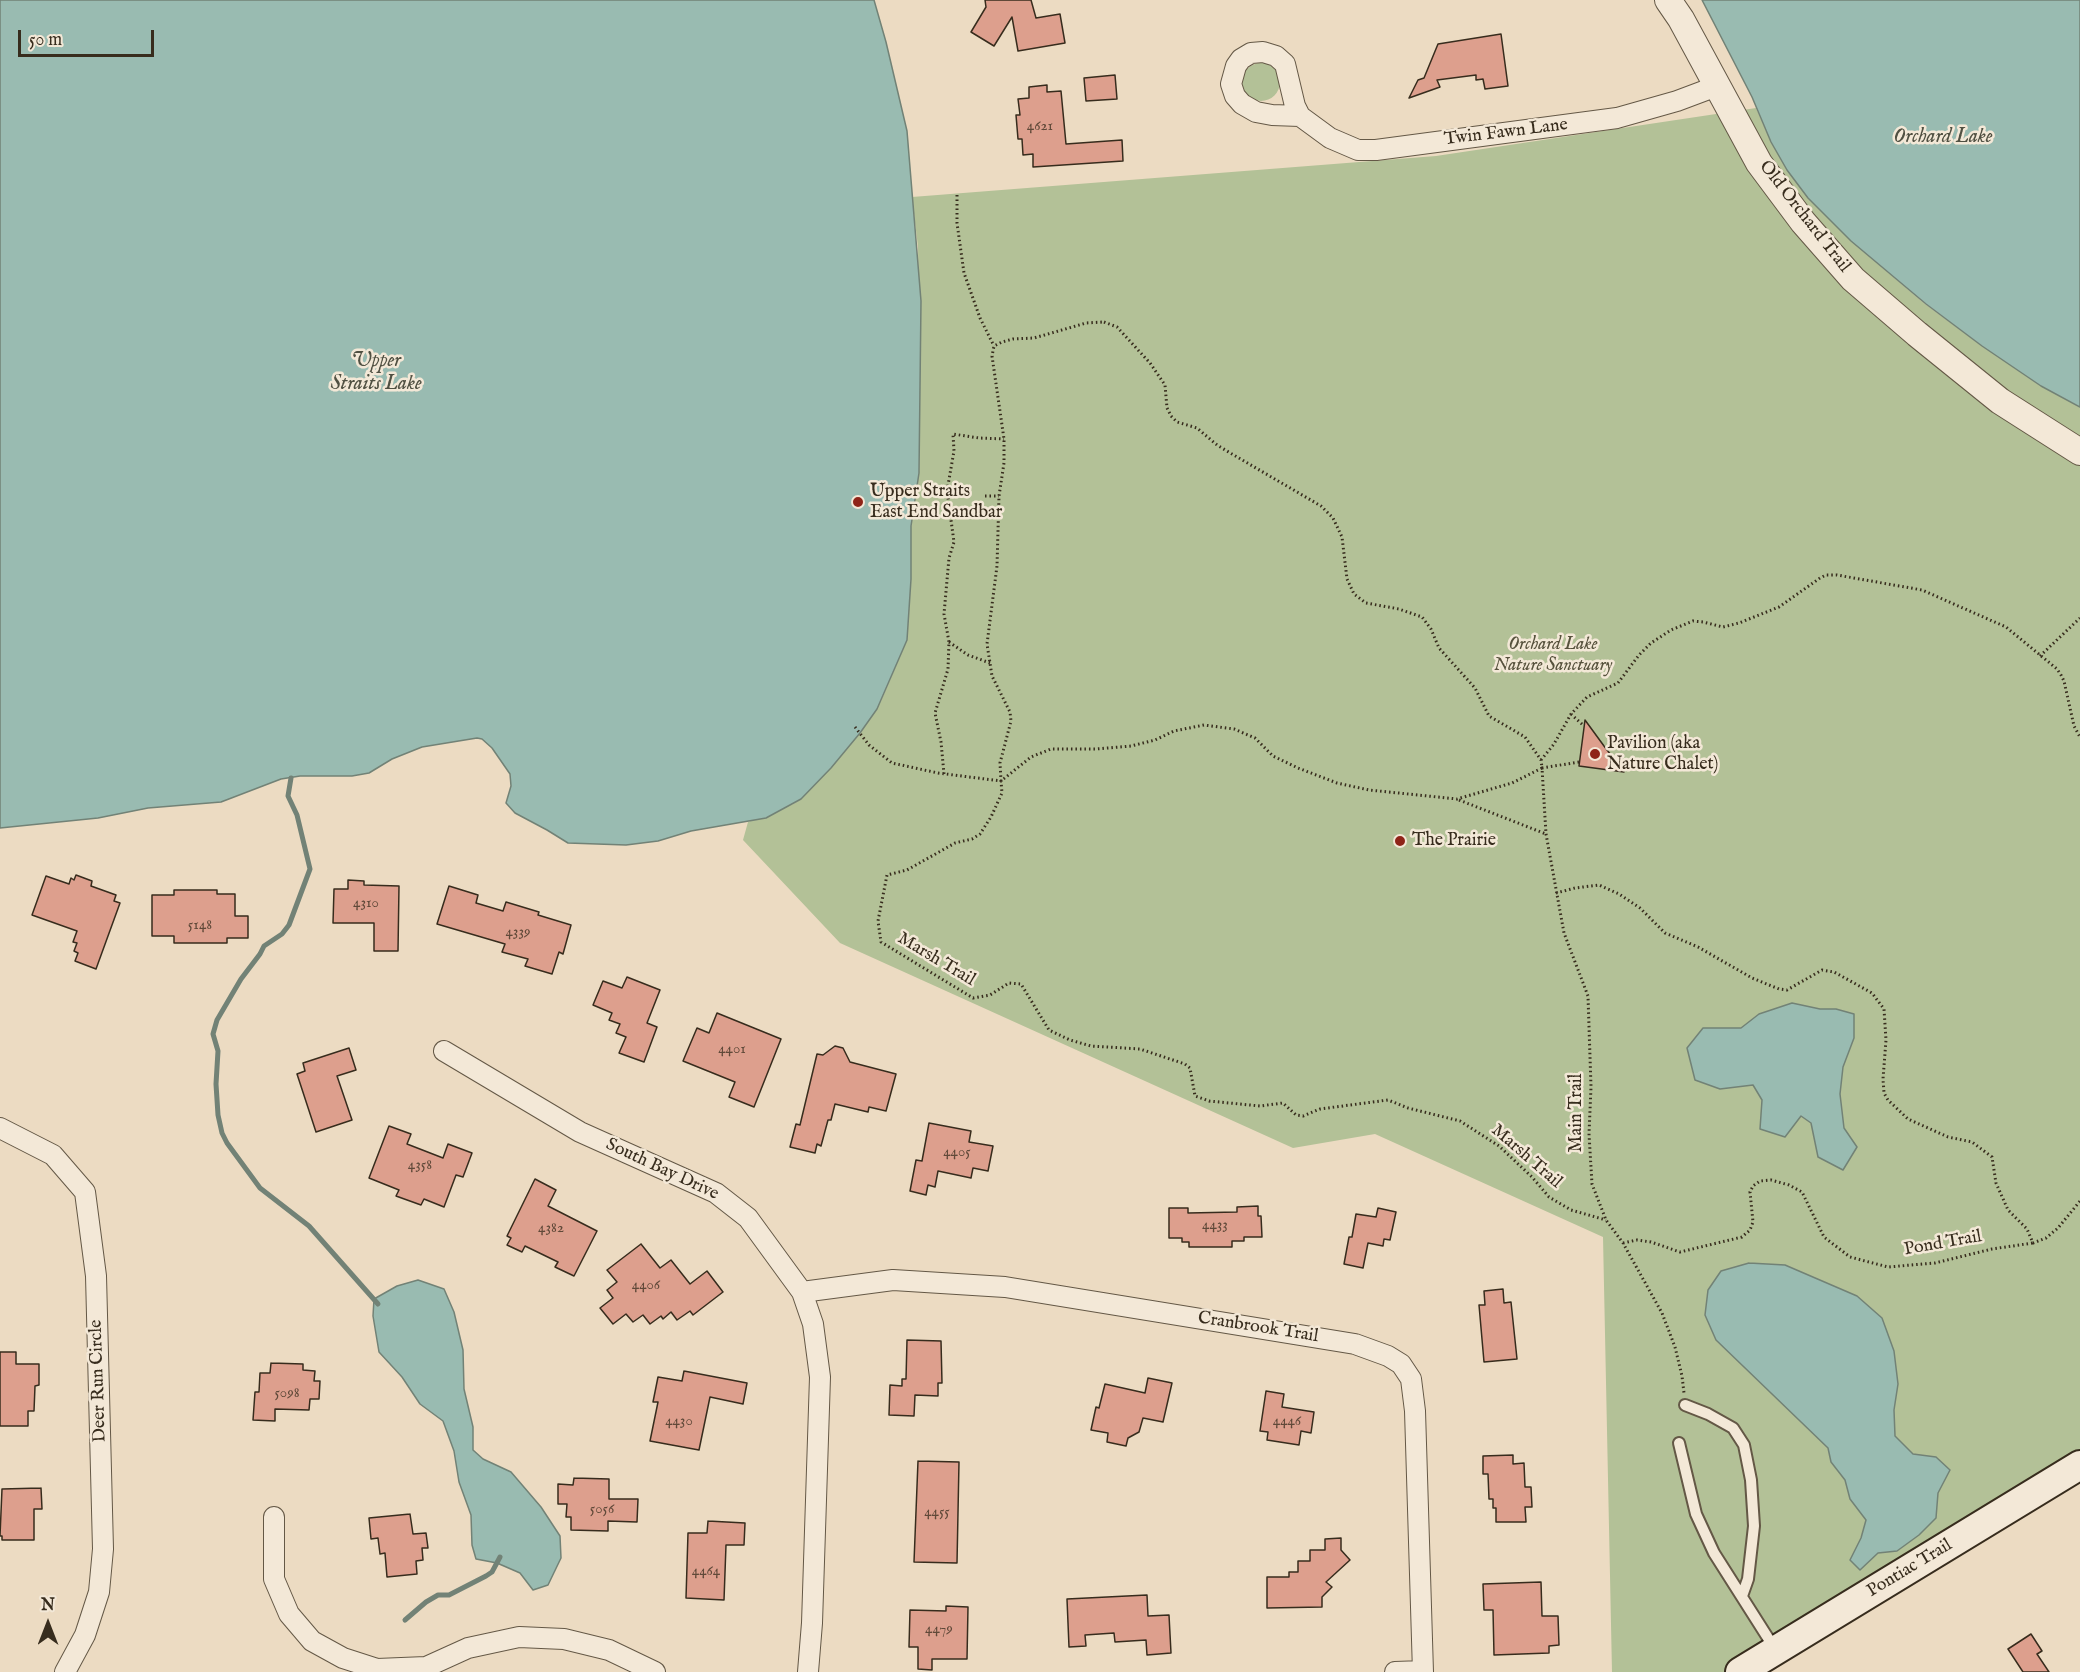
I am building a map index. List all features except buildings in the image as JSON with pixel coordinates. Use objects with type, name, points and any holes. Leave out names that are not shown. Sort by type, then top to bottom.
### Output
[{"type":"main road","name":"Pontiac Trail","points":[[1740,1672],[2080,1465]]},
{"type":"street","name":"Old Orchard Trail","points":[[1668,0],[1681,19],[1759,163],[1803,222],[1853,279],[2000,401],[2080,452]]},
{"type":"street","name":"Twin Fawn Lane","points":[[1299,116],[1330,138],[1358,150],[1376,150],[1617,118],[1677,101],[1717,86]]},
{"type":"street","name":"South Bay Drive","points":[[444,1051],[580,1132],[716,1193],[747,1218],[802,1292],[813,1324],[820,1377],[812,1623],[808,1672]]},
{"type":"street","name":"Deer Run Circle","points":[[0,1128],[53,1155],[85,1192],[96,1276],[103,1549],[99,1592],[85,1635],[65,1672]]},
{"type":"street","name":"Cranbrook Trail","points":[[802,1292],[893,1280],[1005,1287],[1355,1344],[1388,1356],[1401,1364],[1411,1379],[1415,1411],[1423,1672]]},
{"type":"street","points":[[274,1517],[274,1579],[289,1614],[312,1641],[343,1658],[377,1669],[426,1670],[468,1648],[519,1637],[564,1639],[609,1650],[655,1672]]},
{"type":"street","points":[[1395,1672],[1423,1672]]},
{"type":"lane","points":[[1685,1405],[1708,1414],[1733,1428],[1744,1445],[1751,1480],[1755,1526],[1748,1579],[1742,1596]]},
{"type":"lane","points":[[1679,1443],[1696,1514],[1714,1553],[1776,1650]]},
{"type":"path","points":[[957,195],[957,223],[964,273],[980,318],[994,346],[1013,339],[1034,338],[1086,323],[1104,322],[1117,327],[1150,363],[1165,385],[1167,408],[1171,416],[1177,422],[1197,428],[1217,445],[1321,506],[1333,518],[1340,530],[1347,579],[1354,594],[1366,603],[1399,609],[1422,617],[1431,628],[1438,648],[1474,687],[1489,716],[1525,737],[1541,760],[1554,744],[1571,714],[1587,697],[1618,683],[1651,643],[1671,630],[1693,621],[1723,627],[1739,623],[1779,607],[1826,575],[1922,590],[2006,627],[2056,669],[2064,681],[2073,726],[2080,737]]},
{"type":"path","name":"Marsh Trail","points":[[994,346],[992,366],[1004,439],[1004,463],[999,496],[997,566],[987,644],[992,676],[1010,712],[1011,721],[1000,763],[1002,793],[980,834],[972,839],[955,843],[907,870],[887,875],[878,921],[881,942],[973,999],[990,994],[1009,983],[1021,984],[1049,1030],[1070,1040],[1091,1046],[1140,1049],[1185,1064],[1190,1068],[1195,1096],[1209,1101],[1260,1106],[1283,1102],[1296,1115],[1303,1116],[1320,1109],[1388,1100],[1408,1108],[1460,1121],[1499,1146],[1532,1177],[1549,1197],[1571,1210],[1606,1220]]},
{"type":"path","points":[[944,774],[935,713],[948,669],[949,642],[944,614],[949,558],[954,542],[947,491],[954,451],[952,434],[1004,439]]},
{"type":"path","points":[[985,496],[999,496]]},
{"type":"path","points":[[2040,656],[2080,618]]},
{"type":"path","points":[[949,642],[968,655],[990,663]]},
{"type":"path","points":[[1571,714],[1584,726]]},
{"type":"path","points":[[855,727],[869,745],[892,763],[944,774],[1002,781],[1031,757],[1051,749],[1131,746],[1155,740],[1174,731],[1204,725],[1234,729],[1255,738],[1273,756],[1337,783],[1369,790],[1457,799],[1546,834]]},
{"type":"path","name":"Main Trail","points":[[1541,760],[1546,834],[1556,893],[1564,933],[1588,996],[1591,1087],[1589,1134],[1592,1184],[1606,1220],[1623,1243],[1662,1313],[1675,1347],[1682,1376],[1685,1405]]},
{"type":"path","points":[[1457,799],[1512,783],[1542,768],[1579,762]]},
{"type":"path","points":[[1556,893],[1599,885],[1619,894],[1640,908],[1665,933],[1698,947],[1752,978],[1779,989],[1787,990],[1822,970],[1834,972],[1872,993],[1884,1009],[1886,1040],[1883,1079],[1884,1093],[1888,1100],[1908,1119],[1948,1137],[1972,1143],[1992,1157],[1996,1183],[2008,1210],[2026,1229],[2033,1243],[2046,1238],[2058,1228],[2080,1201]]},
{"type":"path","name":"Pond Trail","points":[[1623,1243],[1637,1240],[1650,1242],[1680,1252],[1742,1237],[1750,1230],[1753,1222],[1750,1192],[1753,1186],[1760,1181],[1771,1180],[1789,1185],[1802,1192],[1824,1238],[1850,1257],[1888,1266],[1935,1263],[1992,1249],[2033,1243]]},
{"type":"green space","points":[[1261,63],[1275,68],[1280,82],[1275,96],[1261,101],[1247,96],[1242,82],[1247,68]]},
{"type":"green space","name":"Orchard Lake Nature Sanctuary","points":[[1756,108],[1787,170],[1851,241],[1925,304],[1982,346],[2041,386],[2080,407],[2080,1454],[1727,1672],[1612,1672],[1603,1237],[1375,1134],[1293,1148],[840,943],[743,840],[748,822],[801,799],[860,733],[881,701],[907,640],[911,579],[911,526],[919,473],[920,440],[918,247],[912,197],[1436,156]]},
{"type":"water","name":"Upper Straits Lake","points":[[0,0],[874,0],[907,131],[921,301],[919,473],[911,526],[911,579],[907,640],[877,709],[831,768],[801,799],[766,818],[691,831],[658,841],[626,845],[568,843],[515,813],[506,803],[511,786],[510,774],[492,748],[482,739],[477,738],[422,747],[392,759],[369,773],[352,776],[300,776],[281,779],[221,802],[148,808],[98,818],[0,828]]},
{"type":"water","name":"Orchard Lake","points":[[1702,0],[2080,0],[2080,407],[2041,386],[1926,304],[1851,241],[1808,198],[1787,170],[1771,142],[1752,97]]},
{"type":"water","points":[[1792,1003],[1854,1014],[1854,1038],[1843,1067],[1840,1094],[1844,1128],[1857,1147],[1843,1170],[1818,1157],[1811,1123],[1801,1116],[1785,1137],[1760,1129],[1762,1100],[1753,1085],[1720,1089],[1695,1080],[1687,1048],[1703,1028],[1741,1028],[1759,1014]]},
{"type":"water","points":[[1749,1263],[1785,1265],[1857,1296],[1882,1318],[1894,1351],[1898,1384],[1894,1410],[1895,1436],[1913,1454],[1936,1457],[1950,1470],[1938,1493],[1936,1518],[1919,1535],[1897,1551],[1878,1553],[1860,1570],[1850,1560],[1861,1538],[1866,1520],[1850,1499],[1845,1480],[1831,1462],[1828,1448],[1716,1340],[1705,1315],[1708,1290],[1721,1271]]},
{"type":"water","points":[[418,1280],[444,1289],[454,1312],[463,1350],[464,1389],[473,1427],[473,1450],[483,1459],[511,1472],[541,1507],[560,1536],[561,1558],[548,1585],[533,1590],[520,1573],[497,1563],[476,1559],[472,1545],[471,1515],[459,1482],[454,1451],[443,1421],[420,1404],[402,1377],[379,1352],[373,1316],[374,1299],[397,1286]]},
{"type":"waterway","points":[[291,778],[288,796],[297,815],[310,869],[289,925],[282,934],[264,946],[217,1020],[213,1034],[218,1051],[216,1084],[218,1115],[227,1143],[260,1188],[309,1226],[378,1304]]},
{"type":"waterway","points":[[405,1620],[438,1595],[449,1595],[486,1576],[492,1572],[500,1557]]},
{"type":"place","name":"Upper Straits East End Sandbar","points":[[858,502]]},
{"type":"place","name":"Pavilion (aka Nature Chalet)","points":[[1595,754]]},
{"type":"place","name":"The Prairie","points":[[1400,841]]}]
